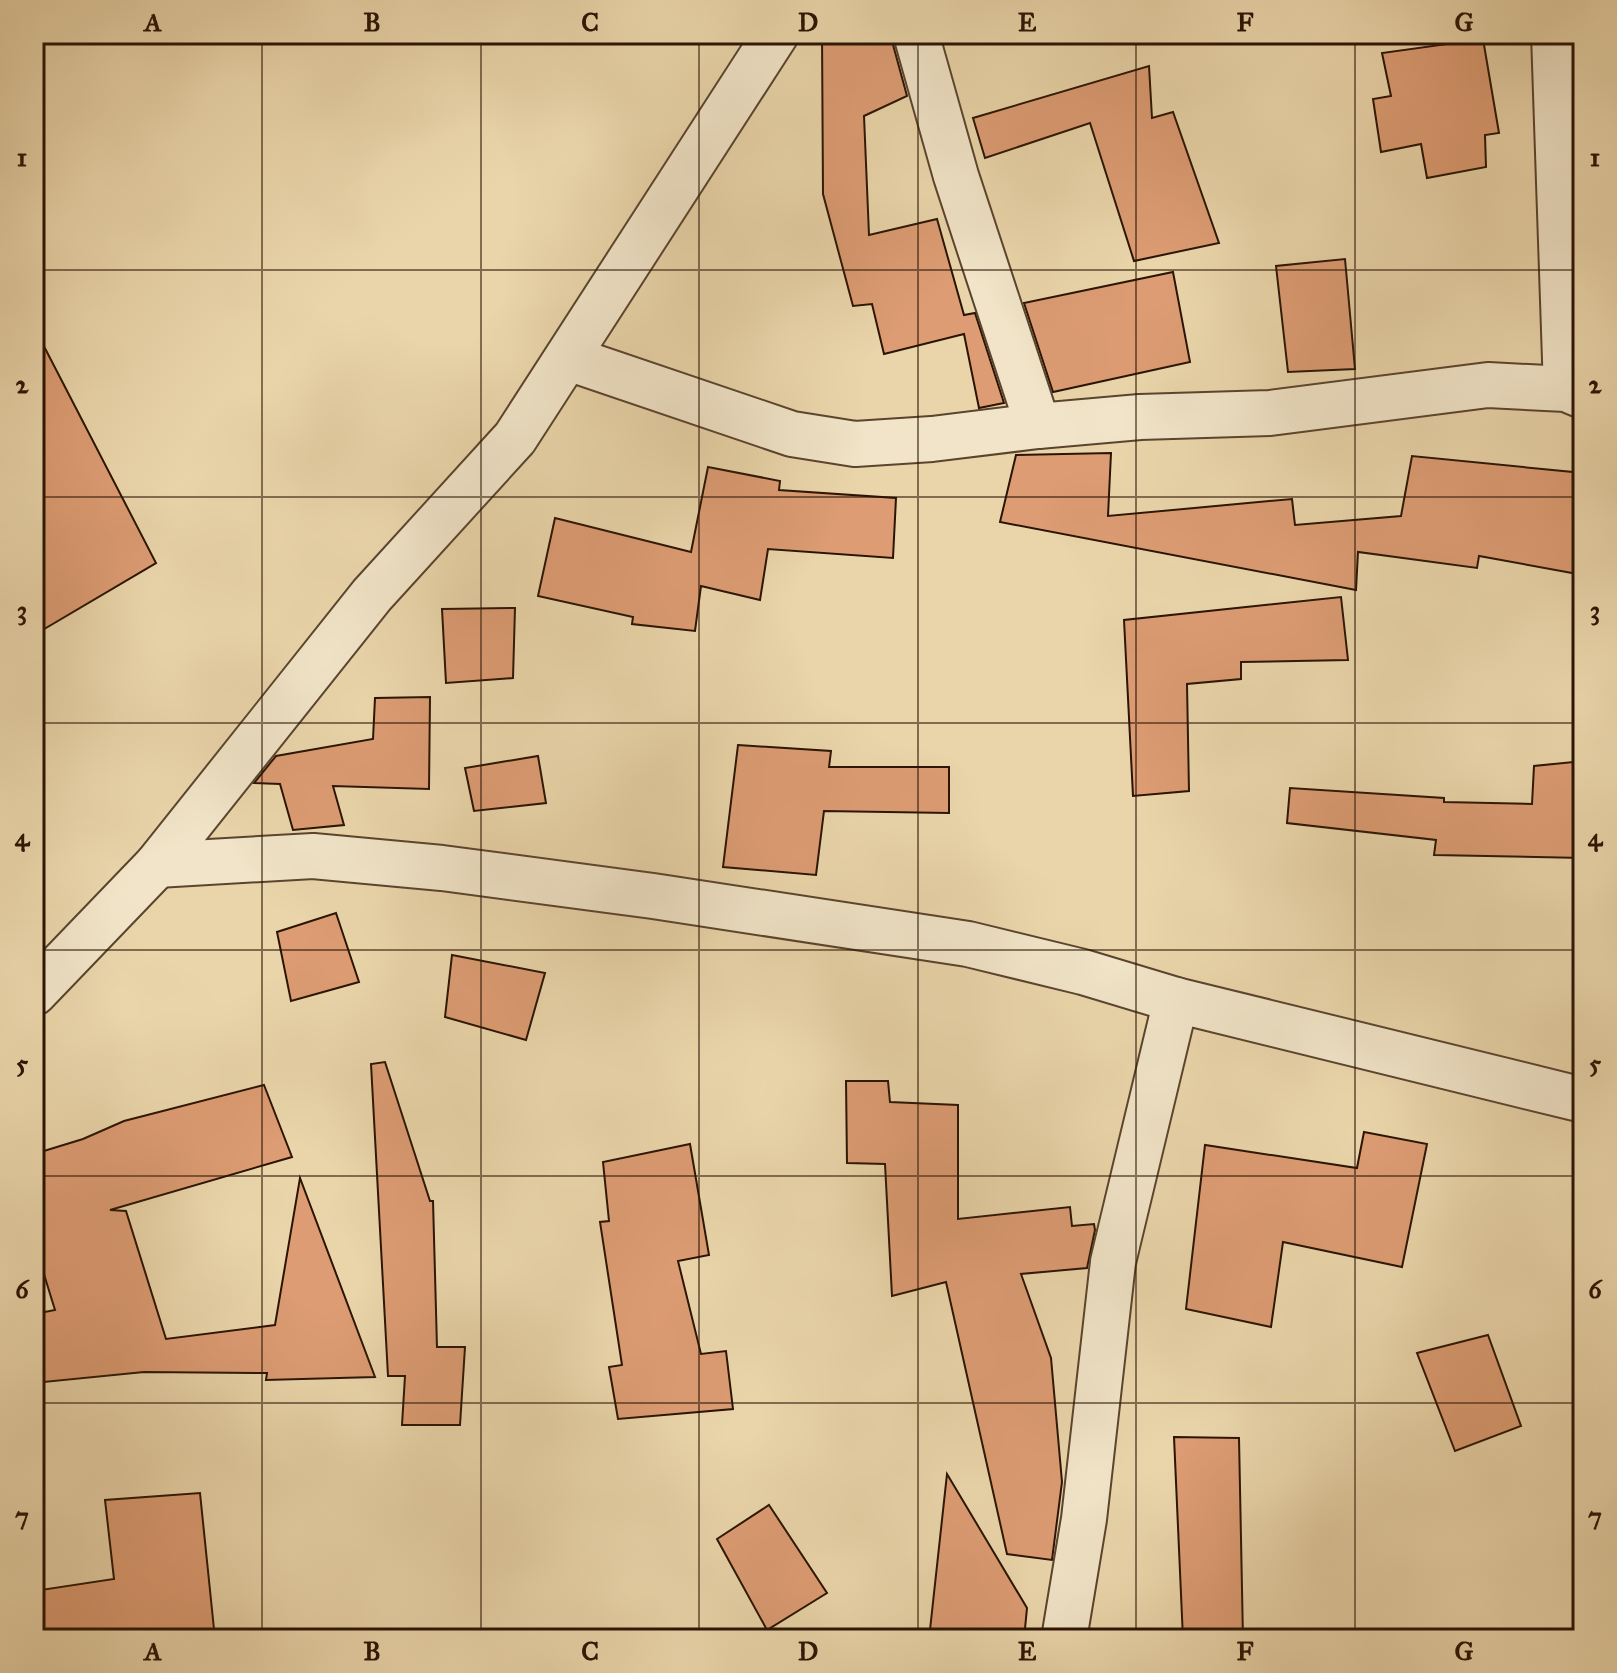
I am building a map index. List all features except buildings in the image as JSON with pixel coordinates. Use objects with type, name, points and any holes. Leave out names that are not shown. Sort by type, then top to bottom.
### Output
[{"type":"street","points":[[34,993],[157,865],[372,595],[515,438],[776,34]]},
{"type":"street","points":[[916,34],[956,176],[1038,426]]},
{"type":"street","points":[[568,358],[792,434],[855,444],[1140,417],[1270,413],[1488,385],[1574,392],[1554,34]]},
{"type":"street","points":[[157,865],[313,856],[442,868],[653,896],[968,944],[1083,972],[1176,1000],[1583,1100]]},
{"type":"street","points":[[1064,1639],[1084,1519],[1113,1262],[1176,1000]]}]
